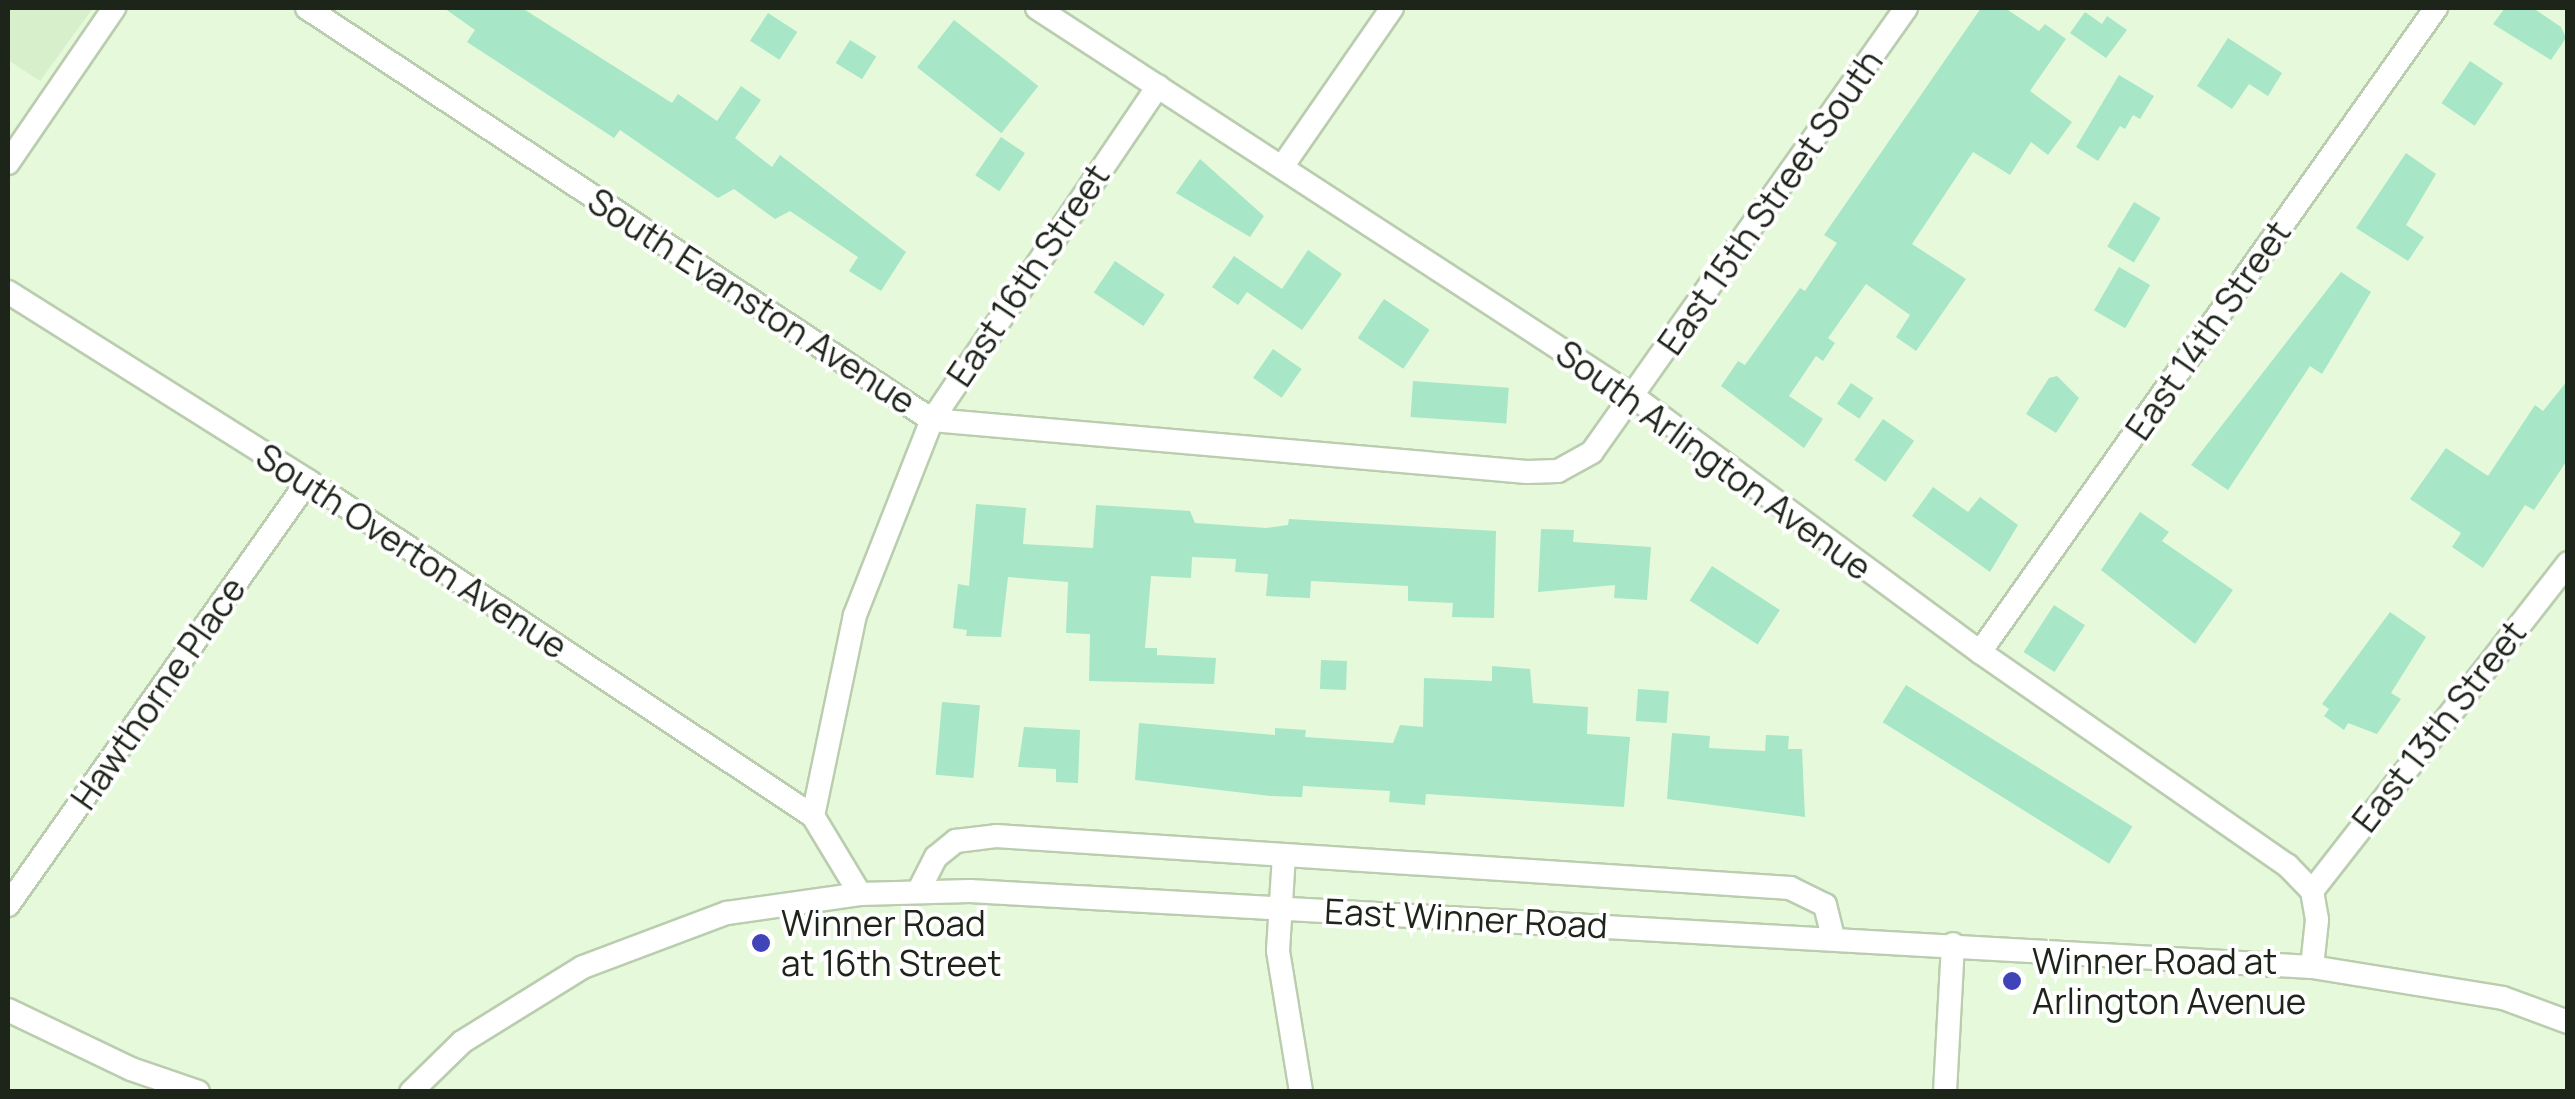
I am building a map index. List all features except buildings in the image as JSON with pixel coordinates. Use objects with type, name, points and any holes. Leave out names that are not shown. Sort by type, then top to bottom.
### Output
[{"type":"street","points":[[8,164],[114,8]]},
{"type":"street","name":"South Evanston Avenue","points":[[308,8],[932,420],[1558,472],[1592,452],[1634,397]]},
{"type":"street","name":"South Arlington Avenue","points":[[1037,8],[1634,397],[1980,652],[2287,864],[2312,890]]},
{"type":"street","points":[[1282,167],[1392,8]]},
{"type":"street","name":"East 15th Street South","points":[[1634,397],[1906,8]]},
{"type":"street","name":"East 14th Street","points":[[1980,652],[2436,8]]},
{"type":"street","name":"East 16th Street","points":[[813,816],[855,615],[932,420],[1158,86]]},
{"type":"street","name":"South Overton Avenue","points":[[8,292],[308,481],[813,816]]},
{"type":"street","name":"Hawthorne Place","points":[[8,905],[308,481]]},
{"type":"street","name":"East 13th Street","points":[[2312,890],[2568,563]]},
{"type":"street","points":[[813,816],[860,894]]},
{"type":"street","points":[[918,892],[936,857],[956,841],[996,836],[1790,888],[1825,904],[1833,938]]},
{"type":"street","points":[[1284,855],[1278,950],[1301,1092]]},
{"type":"street","points":[[2312,890],[2317,920],[2312,967]]},
{"type":"street","name":"East Winner Road","points":[[410,1092],[462,1042],[582,967],[727,913],[860,894],[918,892],[1953,944],[2312,967],[2503,998],[2568,1022]]},
{"type":"street","points":[[1945,1092],[1953,944]]},
{"type":"street","points":[[8,1010],[132,1069],[198,1092]]},
{"type":"shaded area","points":[[8,8],[93,8],[40,81],[8,60]]},
{"type":"place","name":"Winner Road at 16th Street","points":[[761,943]]},
{"type":"place","name":"Winner Road at Arlington Avenue","points":[[2012,981]]}]
